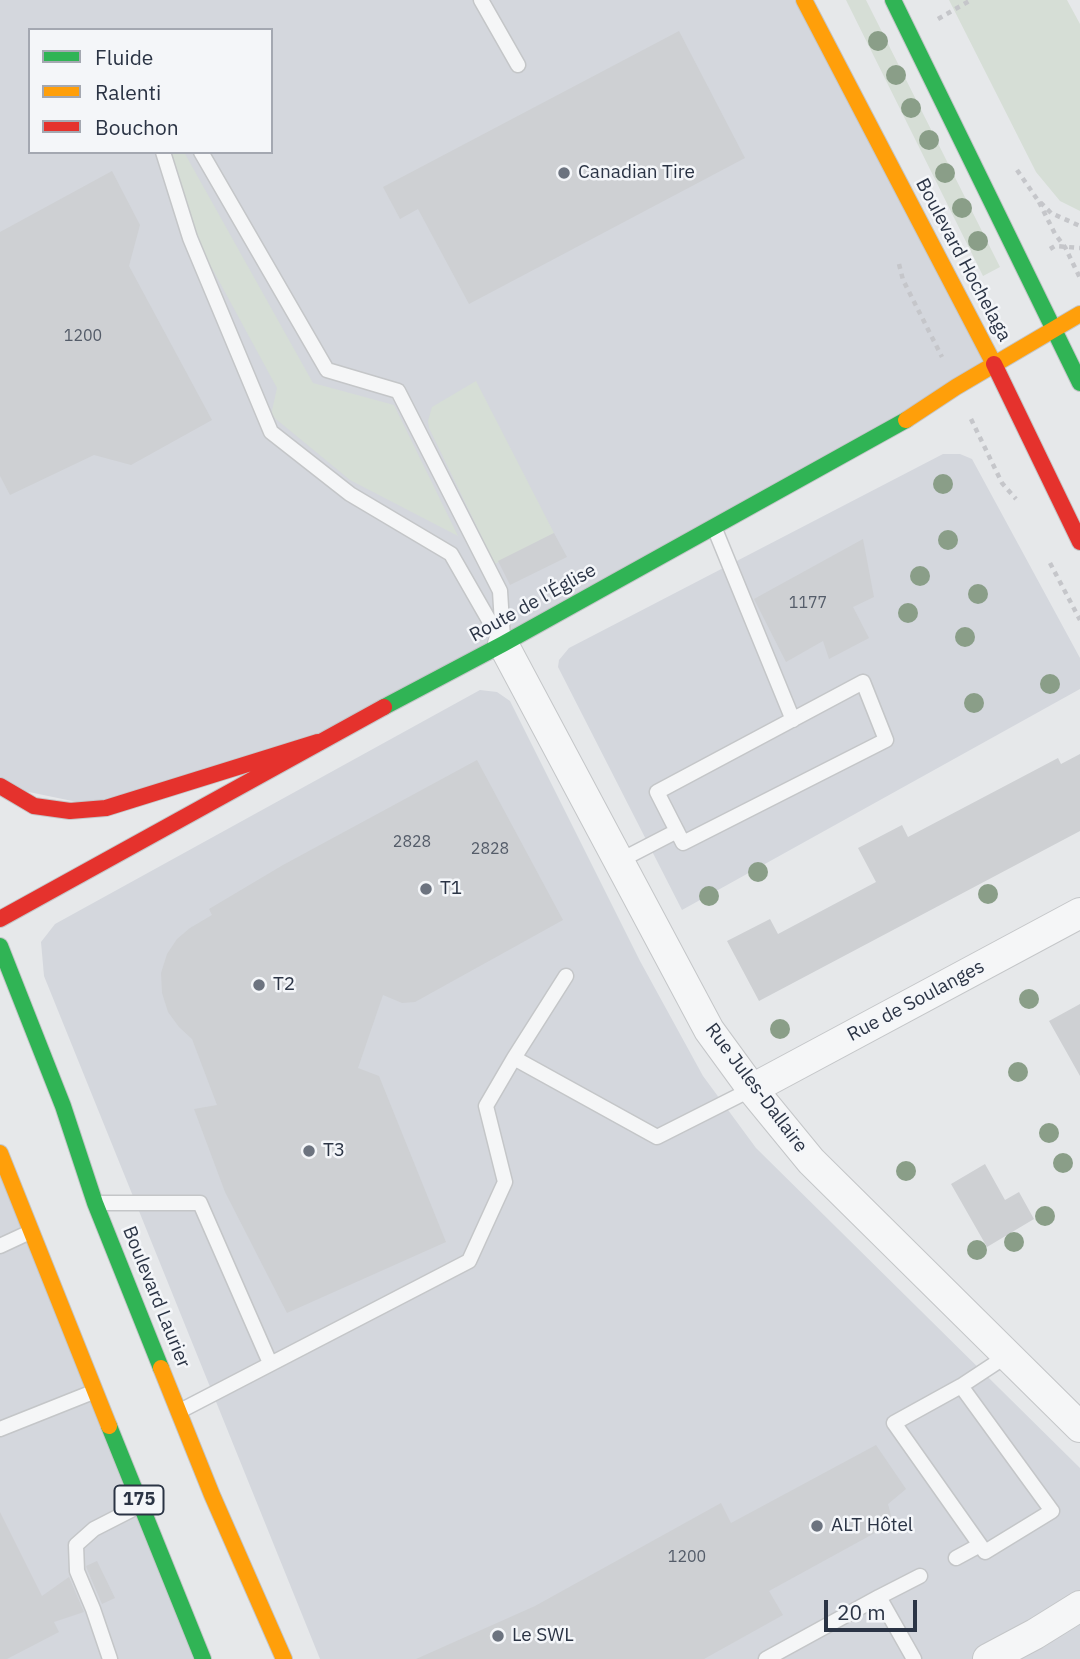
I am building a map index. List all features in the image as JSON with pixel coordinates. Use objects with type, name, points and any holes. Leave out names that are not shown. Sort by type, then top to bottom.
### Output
[{"type":"main road","name":"Boulevard Hochelaga","points":[[804,0],[995,366],[1028,440],[1080,541]]},
{"type":"main road","points":[[892,0],[1080,383]]},
{"type":"main road","name":"Route de l'Église","points":[[0,919],[908,419],[956,387],[1080,314]]},
{"type":"main road","points":[[0,786],[34,806],[70,811],[106,808],[318,742]]},
{"type":"main road","name":"Boulevard Laurier","points":[[0,946],[63,1106],[95,1203],[212,1494],[284,1659]]},
{"type":"main road","name":"175","points":[[0,1153],[203,1659]]},
{"type":"street","name":"Rue Jules-Dallaire","points":[[503,644],[709,1030],[752,1089],[811,1161],[1080,1427]]},
{"type":"street","name":"Rue de Soulanges","points":[[752,1089],[1080,913]]},
{"type":"street","points":[[988,1659],[1080,1606]]},
{"type":"lane","points":[[481,0],[519,65]]},
{"type":"lane","points":[[164,154],[190,238],[271,432],[350,494],[451,554],[503,644]]},
{"type":"lane","points":[[202,154],[327,370],[398,391],[500,591],[503,644]]},
{"type":"lane","points":[[713,526],[793,720]]},
{"type":"lane","points":[[863,682],[886,740],[683,843],[677,831],[657,792],[863,682]]},
{"type":"lane","points":[[619,861],[677,831]]},
{"type":"lane","points":[[179,1412],[470,1261],[505,1182],[486,1106],[566,976]]},
{"type":"lane","points":[[514,1058],[657,1137],[752,1089]]},
{"type":"lane","points":[[95,1203],[200,1203],[271,1363]]},
{"type":"lane","points":[[0,1246],[32,1232]]},
{"type":"lane","points":[[961,1386],[1052,1511],[985,1552],[894,1423],[961,1386],[1008,1355]]},
{"type":"lane","points":[[0,1429],[95,1391]]},
{"type":"lane","points":[[110,1659],[77,1571],[76,1545],[94,1529],[141,1505]]},
{"type":"lane","points":[[956,1558],[980,1545]]},
{"type":"lane","points":[[766,1659],[920,1576]]},
{"type":"lane","points":[[879,1597],[914,1659]]},
{"type":"path","points":[[934,9],[944,29]]},
{"type":"path","points":[[1012,163],[1037,199],[1080,278]]},
{"type":"path","points":[[1037,199],[1051,214],[1080,226]]},
{"type":"path","points":[[922,314],[995,470],[1020,506]]},
{"type":"path","points":[[1044,552],[1080,620]]},
{"type":"shaded area","points":[[0,0],[800,0],[995,366],[318,742],[106,808],[0,786]]},
{"type":"shaded area","points":[[846,0],[866,0],[1000,267],[983,276]]},
{"type":"shaded area","points":[[949,0],[1067,0],[1080,24],[1080,211],[1060,201],[1036,172]]},
{"type":"shaded area","points":[[167,154],[185,154],[313,383],[394,405],[458,536],[350,480],[271,415],[277,388],[200,246]]},
{"type":"shaded area","points":[[476,381],[554,533],[495,564],[428,421],[432,407]]},
{"type":"shaded area","points":[[943,454],[960,454],[972,459],[1080,658],[1080,689],[682,910],[558,667],[559,660],[569,648]]},
{"type":"shaded area","points":[[480,690],[497,692],[510,701],[640,961],[703,1076],[756,1148],[1080,1468],[1080,1659],[320,1659],[44,976],[41,942],[55,924]]},
{"type":"shaded area","points":[[0,1153],[203,1659],[0,1659]]},
{"type":"building","name":"Canadian Tire","points":[[679,31],[745,158],[469,304],[418,209],[400,219],[383,187]]},
{"type":"building","points":[[112,171],[140,225],[129,266],[212,420],[131,465],[94,455],[10,495],[0,476],[0,232]]},
{"type":"building","points":[[554,533],[567,557],[510,585],[498,561]]},
{"type":"building","points":[[863,539],[874,597],[853,607],[869,638],[829,659],[823,641],[786,662],[754,599]]},
{"type":"building","points":[[1080,754],[1080,831],[759,1001],[727,941],[770,919],[778,934],[876,882],[858,848],[902,825],[908,837],[1058,758],[1061,764]]},
{"type":"building","points":[[477,760],[563,920],[415,1002],[402,1003],[383,995],[358,1068],[379,1076],[446,1242],[287,1313],[225,1192],[194,1109],[217,1105],[192,1039],[168,1012],[162,993],[161,973],[167,954],[177,939],[212,915],[209,909],[283,865]]},
{"type":"building","points":[[1080,1004],[1080,1076],[1049,1021]]},
{"type":"building","points":[[985,1164],[1005,1200],[1019,1192],[1034,1219],[987,1247],[951,1184]]},
{"type":"building","points":[[876,1445],[906,1489],[888,1504],[893,1523],[769,1591],[783,1615],[704,1659],[416,1659],[535,1606],[721,1503],[731,1523]]},
{"type":"building","points":[[0,1512],[42,1596],[69,1577],[84,1612],[54,1622],[59,1632],[7,1659],[0,1659]]},
{"type":"building","points":[[97,1561],[115,1598],[102,1604],[86,1566]]},
{"type":"traffic: fast","points":[[893,0],[1080,383]]},
{"type":"traffic: fast","points":[[384,707],[503,644],[906,420]]},
{"type":"traffic: fast","points":[[0,946],[63,1106],[95,1203],[161,1368]]},
{"type":"traffic: fast","points":[[109,1426],[203,1659]]},
{"type":"traffic: slow","points":[[804,0],[994,364]]},
{"type":"traffic: slow","points":[[906,420],[956,387],[1080,314]]},
{"type":"traffic: slow","points":[[0,1153],[109,1426]]},
{"type":"traffic: slow","points":[[161,1368],[212,1495],[284,1659]]},
{"type":"traffic: jam","points":[[994,364],[1080,542]]},
{"type":"traffic: jam","points":[[0,919],[384,707]]},
{"type":"traffic: jam","points":[[0,786],[34,806],[70,811],[106,808],[318,742]]},
{"type":"place","name":"Canadian Tire","points":[[564,173]]},
{"type":"place","name":"T1","points":[[426,889]]},
{"type":"place","name":"T2","points":[[259,985]]},
{"type":"place","name":"T3","points":[[309,1151]]},
{"type":"place","name":"ALT Hôtel","points":[[817,1526]]},
{"type":"place","name":"Le SWL","points":[[498,1636]]}]
